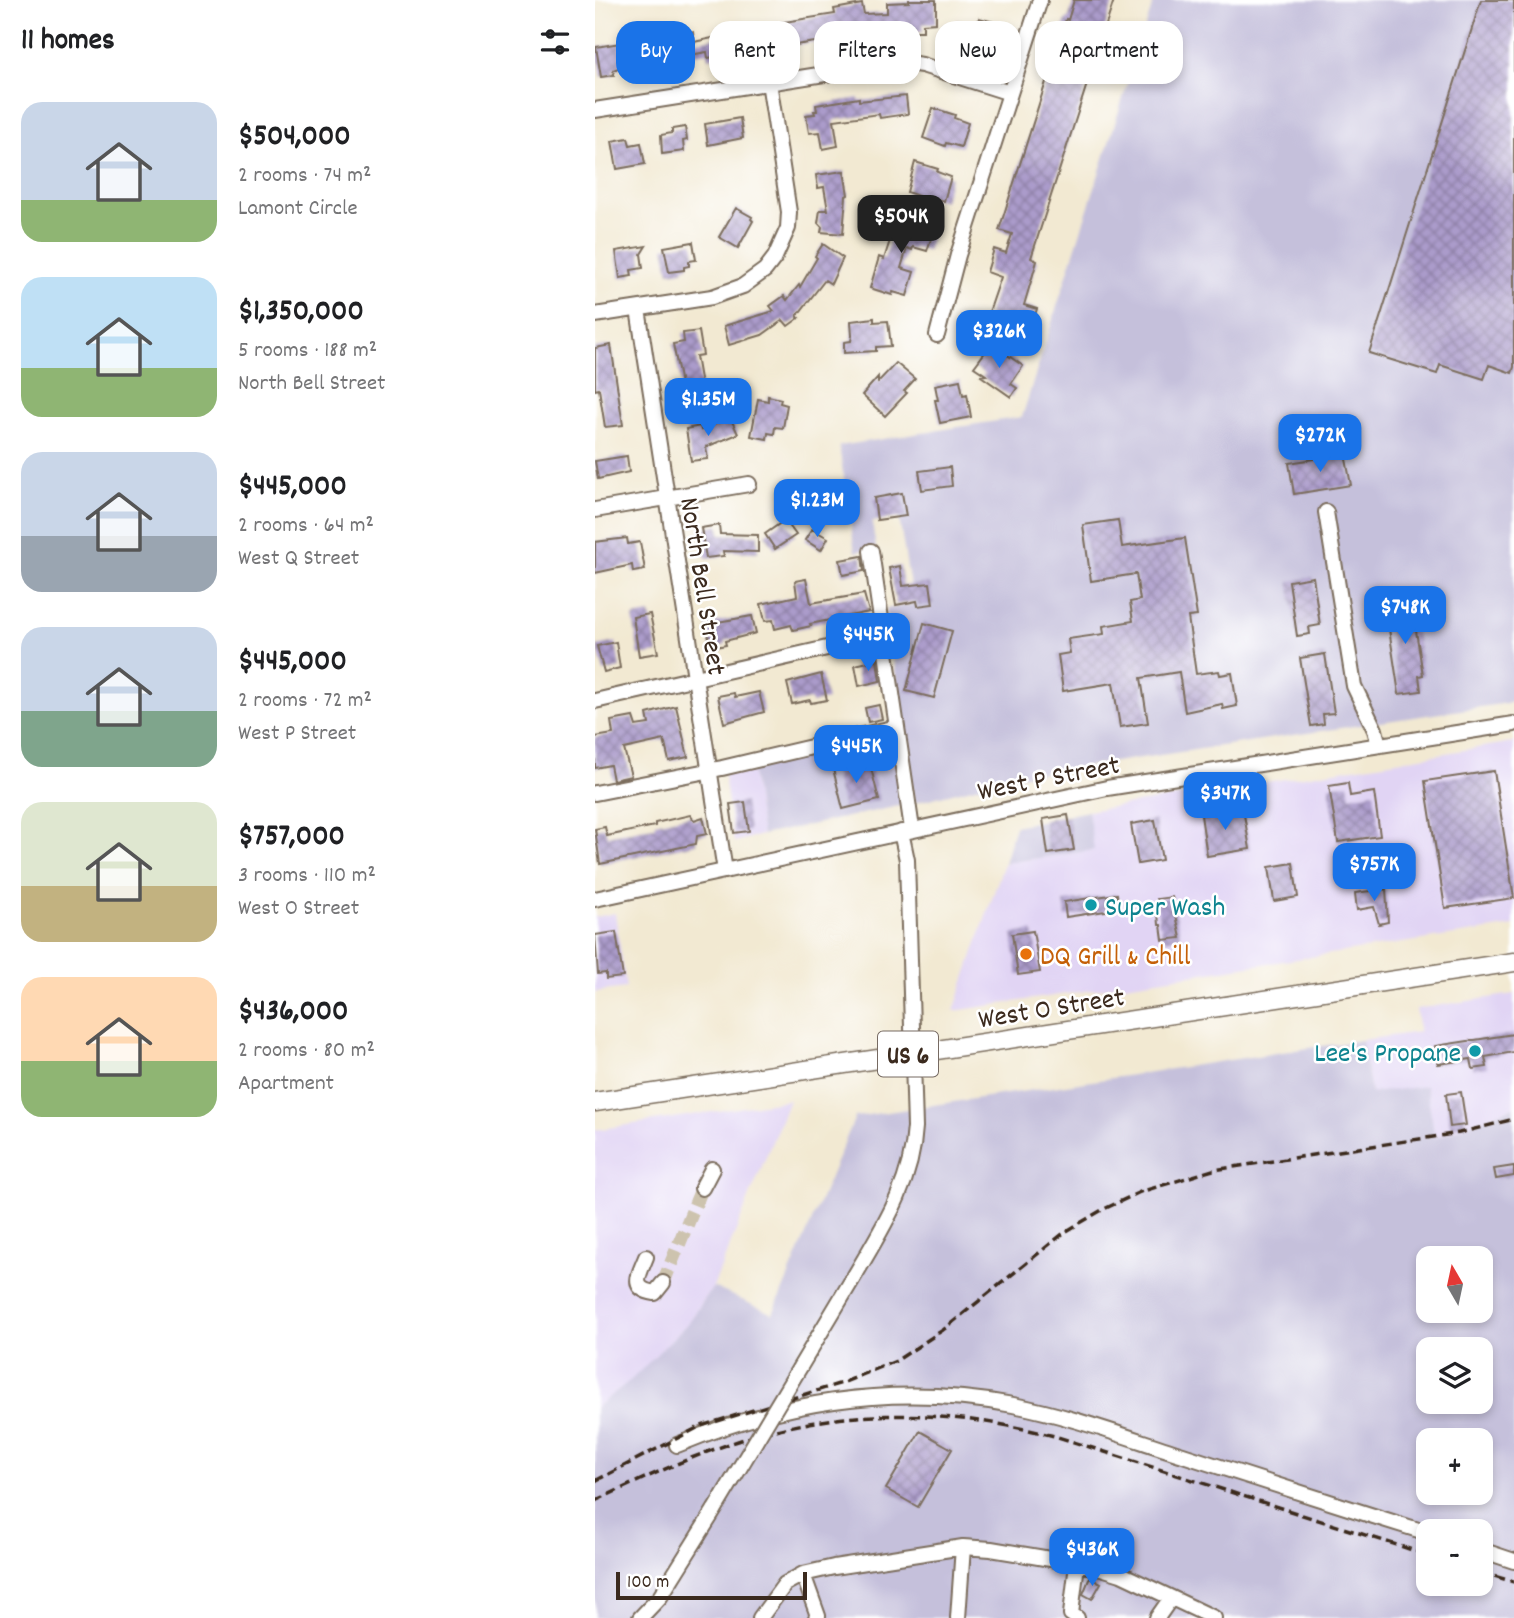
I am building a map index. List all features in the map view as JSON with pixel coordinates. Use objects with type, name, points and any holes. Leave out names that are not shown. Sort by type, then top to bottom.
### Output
[{"type":"main road","name":"West O Street","points":[[595,1102],[1514,962]]},
{"type":"street","points":[[937,335],[958,255],[1040,0]]},
{"type":"street","points":[[800,77],[901,62],[922,65],[1010,93]]},
{"type":"street","points":[[595,110],[757,84]]},
{"type":"street","points":[[595,316],[729,293],[754,280],[775,257],[788,228],[789,212],[769,84]]},
{"type":"street","name":"North Bell Street","points":[[638,309],[725,871]]},
{"type":"street","points":[[595,510],[749,484]]},
{"type":"street","points":[[1325,512],[1354,686],[1375,730],[1379,745]]},
{"type":"street","points":[[640,1618],[660,1597],[800,1367],[885,1224],[910,1166],[915,1127],[907,830],[897,727],[871,551]]},
{"type":"street","points":[[595,701],[884,635]]},
{"type":"street","name":"West P Street","points":[[595,899],[1107,788],[1514,724]]},
{"type":"street","points":[[595,793],[897,727]]},
{"type":"street","points":[[702,1188],[712,1169]]},
{"type":"street","points":[[646,1257],[637,1281],[639,1287],[646,1292],[655,1293],[663,1283]]},
{"type":"street","points":[[677,1445],[746,1419],[841,1398],[936,1395],[968,1398],[1015,1405],[1094,1427],[1416,1529]]},
{"type":"street","points":[[958,1618],[963,1547]]},
{"type":"street","points":[[760,1618],[785,1584],[803,1574],[963,1547],[991,1549],[1121,1574],[1214,1618]]},
{"type":"street","points":[[1493,1554],[1514,1561]]},
{"type":"street","points":[[1077,1564],[1071,1614],[1077,1618]]},
{"type":"street","points":[[803,1574],[818,1616],[816,1618]]},
{"type":"street","points":[[1157,1618],[1171,1598]]},
{"type":"shaded area","points":[[1154,0],[1514,0],[1514,702],[1014,777],[914,803],[886,609],[913,604],[899,518],[872,522],[876,548],[855,552],[839,446],[1022,417],[1127,84],[1183,84],[1183,21],[1147,21]]},
{"type":"shaded area","points":[[893,731],[904,805],[762,835],[751,764]]},
{"type":"shaded area","points":[[1514,742],[1514,926],[954,1011],[1004,863],[1093,850],[1088,811]]},
{"type":"shaded area","points":[[751,764],[762,835],[734,842],[723,770]]},
{"type":"shaded area","points":[[1088,811],[1094,850],[1004,863],[1015,826]]},
{"type":"shaded area","points":[[615,913],[626,988],[595,992],[595,917]]},
{"type":"shaded area","points":[[1514,994],[1514,1107],[1435,1138],[1371,1093],[1362,1040],[1419,1032],[1416,1009]]},
{"type":"shaded area","points":[[1362,1040],[1371,1093],[1426,1086],[1435,1138],[1514,1107],[1514,1618],[595,1618],[595,1408],[632,1379],[689,1322],[713,1287],[773,1314],[855,1117]]},
{"type":"shaded area","points":[[789,1100],[713,1287],[689,1322],[632,1380],[595,1408],[595,1130]]},
{"type":"building","points":[[936,0],[935,23],[923,24],[921,31],[921,21],[814,21],[814,42],[800,44],[800,21],[790,21],[835,14],[834,9],[862,4],[864,14],[887,13],[887,3]]},
{"type":"building","points":[[1074,0],[1114,0],[1107,21],[1065,21]]},
{"type":"building","points":[[1481,0],[1514,0],[1514,367],[1512,373],[1489,365],[1484,379],[1440,365],[1437,374],[1369,353]]},
{"type":"building","points":[[709,39],[709,58],[707,52],[695,54],[695,42]]},
{"type":"building","points":[[616,44],[614,75],[601,77],[596,47]]},
{"type":"building","points":[[1045,84],[1087,84],[1031,258],[1037,261],[1024,305],[1037,309],[1027,338],[998,329],[1000,325],[986,321],[1001,277],[987,272],[994,249],[1006,253],[1012,234],[999,230]]},
{"type":"building","points":[[906,96],[908,114],[880,118],[879,114],[834,120],[838,146],[823,149],[820,132],[809,133],[806,115],[815,114],[816,105],[859,98],[859,101]]},
{"type":"building","points":[[933,108],[955,115],[954,118],[968,123],[961,147],[946,143],[945,146],[923,138]]},
{"type":"building","points":[[740,118],[743,138],[708,145],[705,124]]},
{"type":"building","points":[[685,127],[687,140],[683,141],[684,151],[662,154],[661,135],[672,133],[672,129]]},
{"type":"building","points":[[628,138],[630,145],[641,143],[645,164],[617,169],[612,141]]},
{"type":"building","points":[[915,162],[938,169],[937,172],[951,177],[944,201],[930,197],[929,200],[907,192]]},
{"type":"building","points":[[844,171],[848,195],[843,234],[821,232],[822,227],[818,223],[820,210],[828,210],[824,187],[818,188],[816,175]]},
{"type":"building","points":[[736,208],[752,217],[753,221],[738,248],[719,237]]},
{"type":"building","points":[[899,213],[935,227],[927,251],[907,248],[901,268],[914,272],[907,296],[893,292],[892,295],[870,288],[879,257],[884,259]]},
{"type":"building","points":[[693,242],[696,260],[689,261],[689,266],[684,267],[684,270],[669,272],[664,247]]},
{"type":"building","points":[[823,244],[843,258],[831,284],[825,280],[797,316],[799,318],[788,326],[783,320],[762,335],[729,345],[724,326],[774,311],[770,306],[784,296],[787,300],[799,285],[800,287]]},
{"type":"building","points":[[646,246],[641,254],[643,268],[631,270],[632,276],[620,278],[616,251]]},
{"type":"building","points":[[874,318],[874,322],[888,321],[891,346],[876,347],[876,351],[844,353],[844,342],[851,341],[851,321]]},
{"type":"building","points":[[699,331],[703,355],[696,356],[702,391],[683,394],[673,344],[684,342],[683,333]]},
{"type":"building","points":[[611,345],[623,425],[605,427],[599,389],[595,390],[595,348]]},
{"type":"building","points":[[989,347],[1000,355],[1003,352],[1023,366],[1011,384],[1017,388],[1011,397],[981,376],[986,375],[974,367]]},
{"type":"building","points":[[896,363],[915,379],[904,391],[907,393],[885,416],[862,395],[878,377],[878,382]]},
{"type":"building","points":[[960,380],[963,395],[967,394],[971,417],[940,423],[935,385]]},
{"type":"building","points":[[734,393],[736,408],[721,410],[718,395]]},
{"type":"building","points":[[768,396],[781,399],[780,403],[787,405],[783,428],[775,427],[774,434],[768,433],[767,439],[751,436],[758,399],[768,401]]},
{"type":"building","points":[[730,417],[738,434],[706,447],[708,459],[691,461],[686,429],[700,426],[701,430]]},
{"type":"building","points":[[1345,454],[1351,485],[1294,494],[1289,463]]},
{"type":"building","points":[[627,456],[629,472],[598,479],[595,461]]},
{"type":"building","points":[[950,467],[952,486],[922,490],[919,471]]},
{"type":"building","points":[[798,483],[831,484],[830,511],[801,510],[817,499],[797,498]]},
{"type":"building","points":[[902,493],[906,516],[877,520],[874,498]]},
{"type":"building","points":[[785,520],[796,535],[775,549],[765,534]]},
{"type":"building","points":[[1118,520],[1122,547],[1185,538],[1197,616],[1188,617],[1196,674],[1219,671],[1220,675],[1232,673],[1237,706],[1223,709],[1222,704],[1185,712],[1179,672],[1141,678],[1148,723],[1120,727],[1113,683],[1063,691],[1058,655],[1070,653],[1068,639],[1104,634],[1103,626],[1133,621],[1130,602],[1140,600],[1136,574],[1091,581],[1083,525]]},
{"type":"building","points":[[719,525],[720,534],[758,535],[758,552],[723,551],[724,556],[706,558],[701,528]]},
{"type":"building","points":[[812,529],[828,538],[821,550],[805,540]]},
{"type":"building","points":[[627,538],[628,544],[640,542],[645,570],[633,572],[632,565],[595,573],[595,542]]},
{"type":"building","points":[[862,556],[864,571],[843,575],[840,560]]},
{"type":"building","points":[[900,566],[903,586],[930,583],[933,604],[918,606],[917,601],[896,605],[889,568]]},
{"type":"building","points":[[1313,577],[1320,625],[1309,627],[1310,634],[1297,636],[1289,581]]},
{"type":"building","points":[[806,579],[811,603],[864,594],[869,612],[793,630],[791,625],[775,629],[773,620],[765,621],[761,604],[797,596],[795,581]]},
{"type":"building","points":[[1411,599],[1423,675],[1419,676],[1421,691],[1399,694],[1385,603]]},
{"type":"building","points":[[650,614],[658,653],[639,656],[633,617]]},
{"type":"building","points":[[752,616],[756,633],[725,641],[726,645],[711,648],[706,624]]},
{"type":"building","points":[[924,623],[952,631],[934,698],[906,691]]},
{"type":"building","points":[[616,642],[620,668],[604,672],[597,646]]},
{"type":"building","points":[[1325,654],[1334,713],[1323,714],[1324,724],[1311,726],[1300,658]]},
{"type":"building","points":[[877,660],[880,681],[859,686],[855,665]]},
{"type":"building","points":[[821,674],[827,700],[792,704],[787,683]]},
{"type":"building","points":[[759,692],[764,712],[724,723],[718,696],[734,693],[735,697]]},
{"type":"building","points":[[879,705],[882,719],[868,722],[865,708]]},
{"type":"building","points":[[676,706],[688,757],[669,761],[664,740],[624,749],[631,776],[613,780],[610,765],[595,768],[595,737],[613,734],[611,721],[633,717],[636,726],[649,724],[647,714]]},
{"type":"building","points":[[869,760],[879,800],[843,809],[833,769]]},
{"type":"building","points":[[1494,771],[1514,898],[1445,908],[1425,781]]},
{"type":"building","points":[[1348,783],[1350,796],[1374,792],[1380,836],[1338,842],[1329,786]]},
{"type":"building","points":[[745,802],[749,831],[734,833],[730,804]]},
{"type":"building","points":[[1243,809],[1250,849],[1207,856],[1201,815]]},
{"type":"building","points":[[690,815],[694,820],[703,817],[707,834],[697,836],[696,844],[600,864],[595,829],[605,827],[607,836]]},
{"type":"building","points":[[1068,815],[1074,850],[1048,854],[1043,819]]},
{"type":"building","points":[[1155,820],[1162,860],[1138,864],[1131,824]]},
{"type":"building","points":[[1293,863],[1298,897],[1274,901],[1269,867]]},
{"type":"building","points":[[1386,889],[1388,922],[1379,924],[1374,907],[1357,910],[1355,893]]},
{"type":"building","name":"Super Wash","points":[[1117,894],[1119,909],[1066,917],[1064,902]]},
{"type":"building","points":[[1172,897],[1181,938],[1163,940],[1157,899]]},
{"type":"building","name":"DQ Grill & Chill","points":[[1033,931],[1040,972],[1018,975],[1012,934]]},
{"type":"building","points":[[616,932],[623,977],[606,979],[606,973],[598,974],[595,935]]},
{"type":"building","name":"Lee's Propane","points":[[1514,1034],[1514,1052],[1485,1057],[1487,1067],[1473,1069],[1471,1059],[1438,1064],[1435,1046]]},
{"type":"building","points":[[1461,1092],[1466,1125],[1450,1127],[1446,1094]]},
{"type":"building","points":[[1514,1166],[1514,1176],[1496,1179],[1494,1169]]},
{"type":"building","points":[[920,1431],[952,1449],[918,1507],[886,1489]]},
{"type":"building","points":[[1090,1577],[1101,1583],[1092,1599],[1083,1594]]},
{"type":"tunnel","points":[[663,1283],[702,1188]]},
{"type":"railway","points":[[595,1481],[701,1426],[842,1383],[896,1361],[943,1330],[1065,1232],[1140,1192],[1213,1170],[1459,1133],[1514,1119]]},
{"type":"railway","points":[[595,1501],[702,1454],[778,1430],[857,1417],[938,1417],[978,1421],[1058,1437],[1416,1551]]},
{"type":"railway","points":[[1493,1576],[1514,1582]]},
{"type":"place","name":"Super Wash","points":[[1091,905]]},
{"type":"place","name":"DQ Grill & Chill","points":[[1026,954]]},
{"type":"place","name":"Lee's Propane","points":[[1475,1051]]}]
